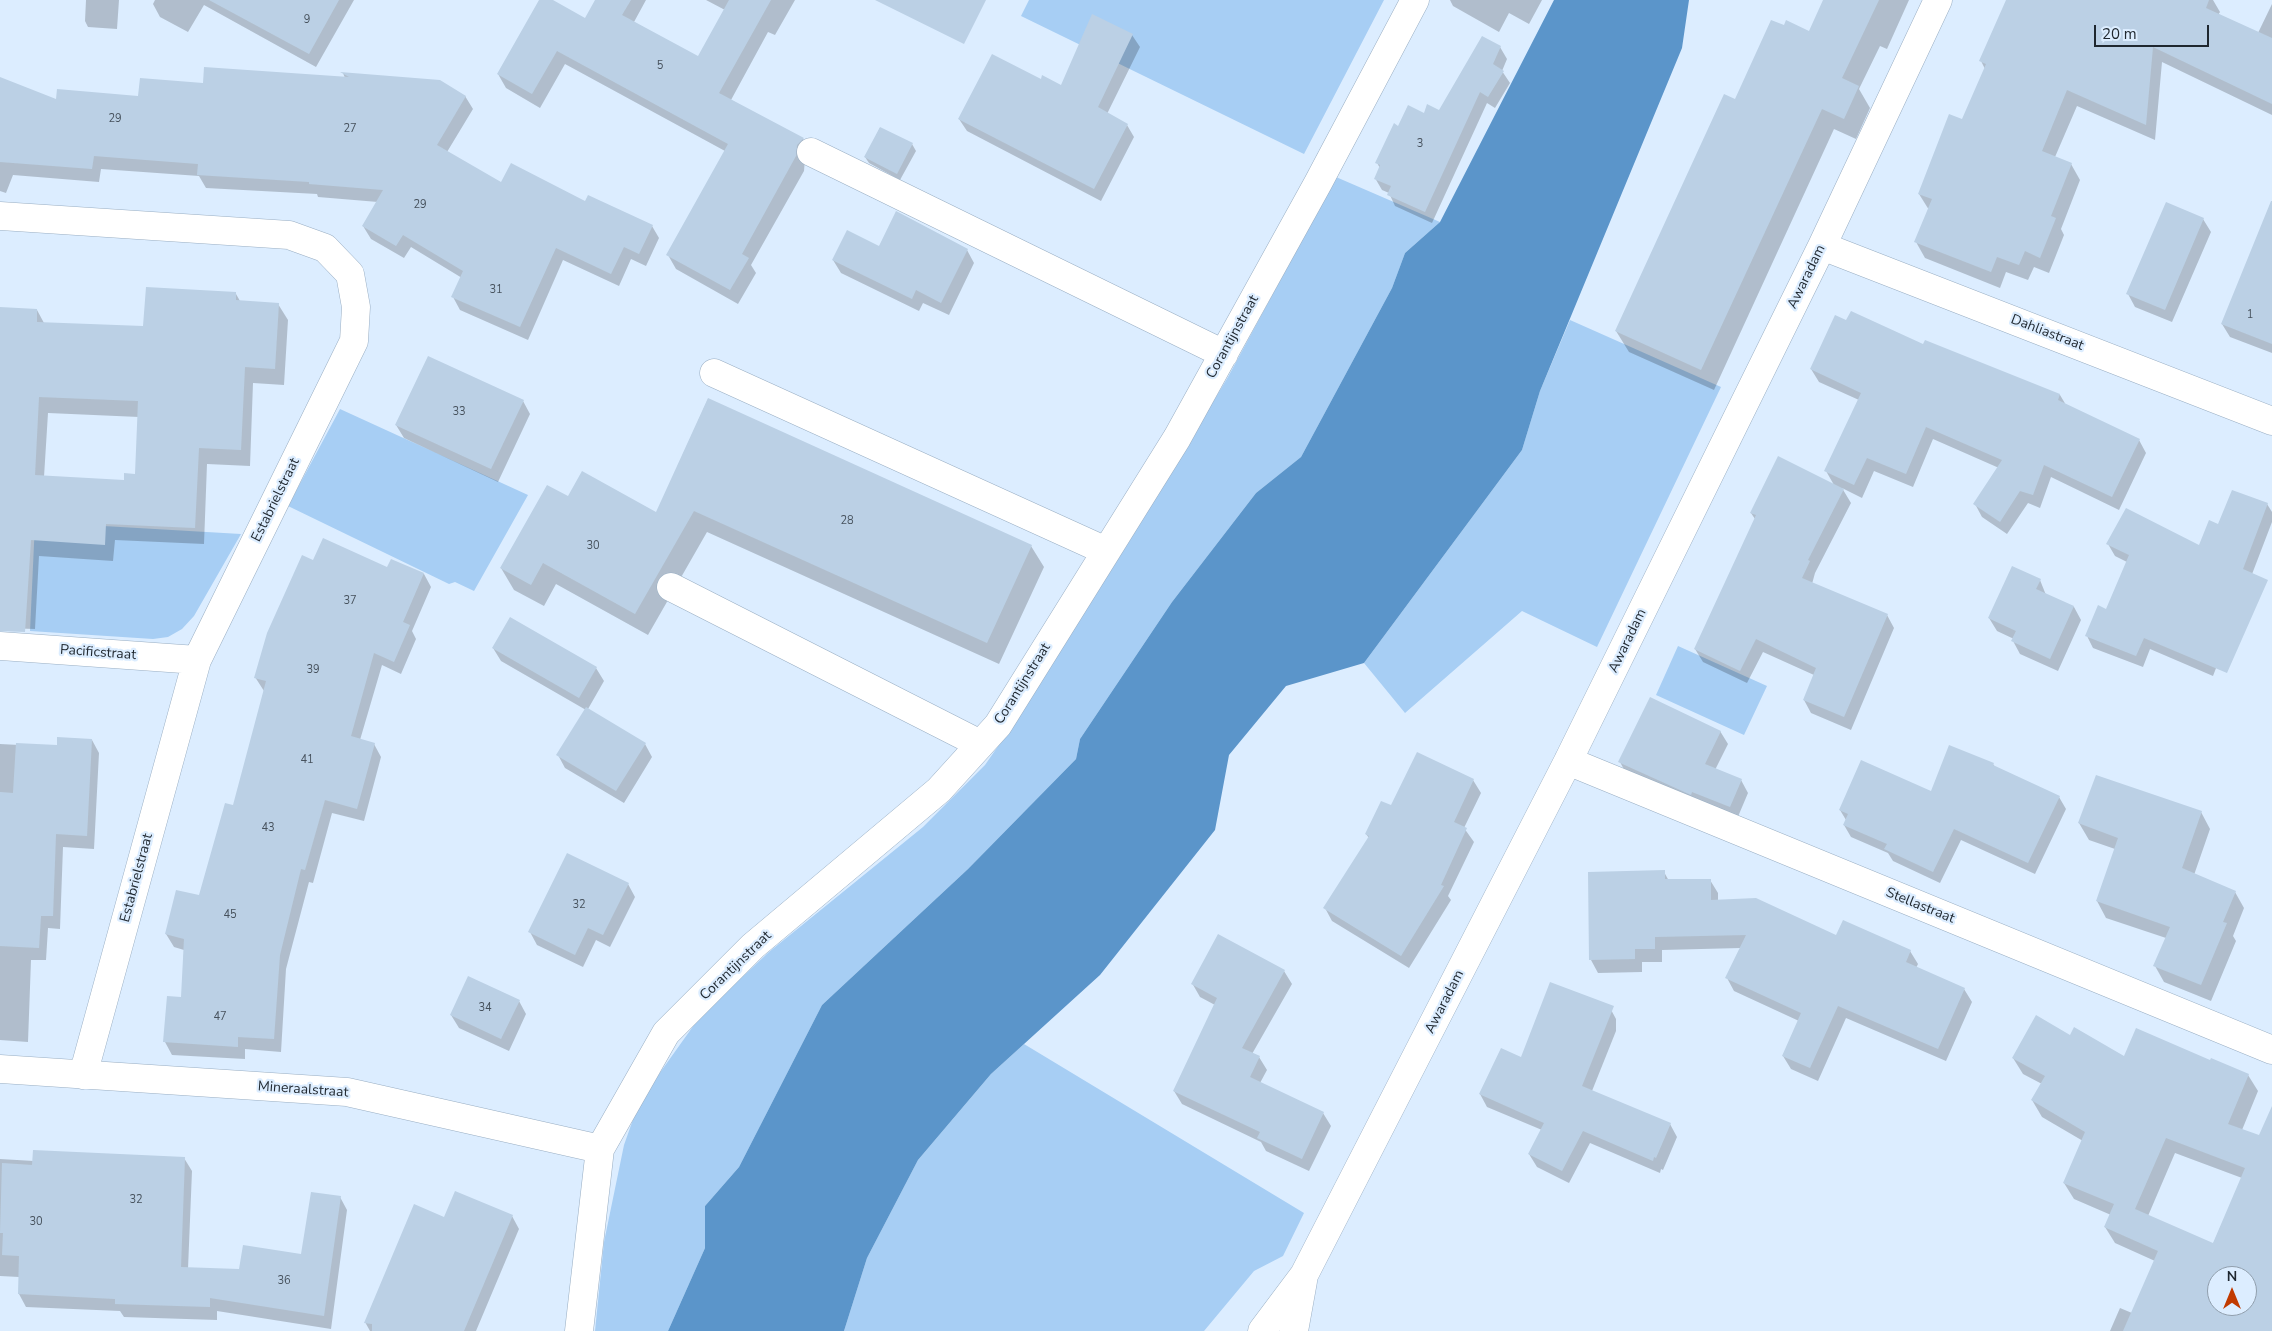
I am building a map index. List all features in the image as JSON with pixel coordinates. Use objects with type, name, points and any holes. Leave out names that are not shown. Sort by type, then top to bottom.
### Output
[{"type":"street","name":"Corantijnstraat","points":[[580,1331],[600,1149],[666,1033],[753,946],[939,790],[998,725],[1178,438],[1415,0]]},
{"type":"street","name":"Awaradam","points":[[1262,1331],[1304,1275],[1568,761],[1822,246],[1938,0]]},
{"type":"street","points":[[811,152],[1224,354]]},
{"type":"street","name":"Estabrielstraat","points":[[0,216],[290,236],[325,248],[350,274],[356,307],[354,342],[197,660],[84,1075]]},
{"type":"street","name":"Dahliastraat","points":[[1822,246],[2272,421]]},
{"type":"street","points":[[714,373],[1106,551]]},
{"type":"street","points":[[671,587],[980,744]]},
{"type":"street","name":"Pacificstraat","points":[[0,646],[197,660]]},
{"type":"street","name":"Stellastraat","points":[[1568,761],[2272,1050]]},
{"type":"street","name":"Mineraalstraat","points":[[0,1069],[347,1092],[600,1149]]},
{"type":"street","name":"Awaradam","points":[[1294,1331],[1304,1275]]},
{"type":"shaded area","points":[[1029,0],[1384,0],[1304,154],[1021,16]]},
{"type":"shaded area","points":[[1554,0],[1689,0],[1682,48],[1540,391],[1522,450],[1364,663],[1286,686],[1229,755],[1215,830],[1100,975],[991,1074],[918,1160],[867,1258],[844,1331],[668,1331],[705,1248],[705,1206],[739,1167],[822,1005],[968,869],[1076,759],[1080,739],[1172,602],[1256,493],[1301,457],[1392,288],[1405,253],[1440,222]]},
{"type":"shaded area","points":[[1336,177],[1440,222],[1405,253],[1392,288],[1301,457],[1256,493],[1172,602],[1080,739],[1076,759],[968,869],[822,1005],[739,1167],[705,1206],[705,1248],[668,1331],[595,1331],[604,1242],[624,1145],[636,1111],[659,1074],[694,1025],[721,997],[769,952],[923,827],[985,765],[1010,729],[1130,540],[1228,377]]},
{"type":"shaded area","points":[[1570,320],[1721,387],[1597,647],[1522,611],[1405,713],[1364,663],[1522,450],[1540,391]]},
{"type":"shaded area","points":[[340,409],[528,495],[474,591],[455,582],[449,584],[288,506]]},
{"type":"shaded area","points":[[35,522],[241,534],[194,616],[182,629],[168,637],[153,639],[30,631]]},
{"type":"shaded area","points":[[1678,646],[1767,686],[1744,735],[1656,695]]},
{"type":"shaded area","points":[[1024,1044],[1304,1213],[1283,1256],[1254,1271],[1204,1331],[844,1331],[867,1258],[918,1160],[991,1074]]},
{"type":"building","points":[[209,0],[339,0],[309,54]]},
{"type":"building","points":[[539,0],[553,0],[585,18],[595,0],[631,0],[622,15],[698,56],[729,0],[771,0],[719,93],[804,138],[797,145],[796,156],[742,254],[749,258],[730,290],[666,255],[728,144],[557,51],[532,94],[497,74]]},
{"type":"building","points":[[875,0],[986,0],[964,44]]},
{"type":"building","points":[[1823,0],[1879,0],[1842,78],[1859,86],[1844,119],[1822,109],[1701,370],[1615,331],[1724,94],[1735,99],[1771,20],[1784,25],[1786,20],[1809,31]]},
{"type":"building","points":[[2006,0],[2209,0],[2206,8],[2272,38],[2272,104],[2153,47],[2146,125],[2067,90],[2042,151],[2072,163],[2051,216],[2056,218],[2040,258],[2025,251],[2019,265],[1997,257],[1991,272],[1914,242],[1932,199],[1918,194],[1949,114],[1962,119],[1986,64],[1979,61]]},
{"type":"building","points":[[1092,14],[1133,34],[1098,107],[1128,124],[1094,189],[958,119],[992,54],[1041,79],[1042,75],[1061,85]]},
{"type":"building","points":[[1482,36],[1501,46],[1493,64],[1504,71],[1488,97],[1480,92],[1425,212],[1387,195],[1391,186],[1374,179],[1380,165],[1375,163],[1394,123],[1398,126],[1408,105],[1424,113],[1427,104],[1439,110]]},
{"type":"building","points":[[204,67],[349,77],[340,72],[440,80],[466,96],[437,145],[501,182],[511,163],[585,201],[588,195],[653,225],[639,254],[624,247],[611,274],[556,248],[520,327],[451,297],[463,271],[403,235],[396,246],[362,226],[383,190],[309,184],[309,182],[197,175],[198,164],[94,156],[92,169],[0,162],[0,77],[56,99],[57,89],[138,96],[140,78],[203,83]]},
{"type":"building","points":[[880,127],[913,143],[897,174],[864,157]]},
{"type":"building","points":[[2272,201],[2272,344],[2221,324]]},
{"type":"building","points":[[2166,202],[2204,218],[2165,310],[2126,294]]},
{"type":"building","points":[[896,211],[968,249],[941,303],[916,290],[912,299],[832,260],[847,230],[879,246]]},
{"type":"building","points":[[146,287],[236,292],[236,300],[279,303],[275,369],[245,367],[241,450],[199,448],[195,528],[106,524],[105,545],[31,540],[25,632],[0,631],[0,307],[37,309],[37,322],[143,326]],"holes":[[[39,397],[138,401],[135,474],[124,473],[124,480],[35,475]]]},
{"type":"building","points":[[1851,311],[1923,344],[1925,340],[2060,394],[2058,400],[2140,439],[2112,497],[2044,465],[2033,495],[2020,491],[2000,522],[1973,504],[2002,460],[1926,427],[1906,474],[1867,458],[1854,485],[1824,471],[1861,393],[1810,369],[1835,315],[1846,320]]},
{"type":"building","points":[[428,356],[524,400],[491,469],[395,425]]},
{"type":"building","points":[[708,398],[1032,545],[987,643],[694,511],[635,614],[543,563],[531,585],[500,568],[547,485],[568,496],[582,471],[656,512]]},
{"type":"building","points":[[1778,456],[1844,489],[1808,560],[1810,561],[1802,578],[1888,614],[1844,717],[1803,700],[1816,668],[1756,639],[1740,671],[1694,649],[1756,515],[1750,513]]},
{"type":"building","points":[[2232,490],[2268,503],[2243,569],[2268,580],[2227,673],[2144,638],[2136,656],[2085,636],[2098,605],[2106,609],[2129,555],[2106,544],[2126,508],[2199,545],[2209,520],[2218,524]]},
{"type":"building","points":[[323,538],[387,567],[391,559],[424,573],[403,622],[410,625],[394,662],[374,653],[351,736],[375,743],[357,809],[325,800],[305,870],[301,869],[280,955],[274,1039],[238,1037],[238,1047],[163,1042],[167,996],[181,997],[184,939],[165,934],[176,890],[199,895],[225,803],[233,805],[266,681],[254,678],[267,633],[302,555],[313,560]]},
{"type":"building","points":[[2012,566],[2041,579],[2036,589],[2074,606],[2050,659],[2011,641],[2016,631],[1988,618]]},
{"type":"building","points":[[510,617],[597,667],[579,698],[492,648]]},
{"type":"building","points":[[1650,697],[1721,731],[1705,764],[1742,779],[1730,807],[1692,792],[1691,795],[1618,762]]},
{"type":"building","points":[[586,707],[646,743],[616,791],[556,755]]},
{"type":"building","points":[[57,737],[92,739],[87,836],[56,834],[53,916],[41,916],[39,948],[0,946],[0,792],[13,793],[16,743],[57,745]]},
{"type":"building","points":[[1949,745],[1994,763],[1993,765],[2060,796],[2028,863],[1954,829],[1933,872],[1884,849],[1887,844],[1843,825],[1848,814],[1839,810],[1861,760],[1931,791]]},
{"type":"building","points":[[1417,752],[1474,779],[1454,822],[1467,828],[1441,885],[1444,886],[1401,956],[1323,908],[1369,836],[1365,834],[1381,801],[1391,805]]},
{"type":"building","points":[[2096,775],[2202,811],[2182,868],[2236,891],[2223,922],[2227,923],[2201,985],[2153,966],[2170,927],[2096,901],[2118,838],[2078,823]]},
{"type":"building","points":[[567,853],[629,883],[603,935],[588,928],[575,955],[528,932]]},
{"type":"building","points":[[1665,870],[1665,879],[1711,879],[1711,900],[1756,898],[1836,935],[1843,920],[1911,950],[1906,962],[1965,988],[1938,1049],[1838,1006],[1810,1068],[1782,1056],[1801,1013],[1725,978],[1746,935],[1655,937],[1655,949],[1635,949],[1635,959],[1589,960],[1588,872]]},
{"type":"building","points":[[1218,934],[1285,970],[1242,1048],[1260,1056],[1250,1077],[1324,1112],[1302,1159],[1257,1138],[1260,1132],[1173,1091],[1217,998],[1191,984]]},
{"type":"building","points":[[468,976],[520,1000],[501,1039],[450,1015]]},
{"type":"building","points":[[1550,982],[1614,1006],[1582,1086],[1671,1123],[1653,1161],[1583,1131],[1562,1171],[1528,1154],[1544,1123],[1479,1094],[1501,1048],[1521,1057]]},
{"type":"building","points":[[2036,1015],[2070,1035],[2074,1027],[2124,1056],[2136,1028],[2210,1060],[2211,1058],[2249,1074],[2228,1124],[2259,1135],[2272,1106],[2272,1331],[2123,1331],[2158,1251],[2104,1227],[2114,1204],[2063,1183],[2085,1132],[2031,1100],[2045,1076],[2012,1058]],"holes":[[[2166,1138],[2245,1168],[2213,1243],[2135,1209]]]},
{"type":"building","points":[[33,1150],[185,1157],[181,1267],[239,1269],[243,1245],[301,1254],[311,1192],[341,1196],[324,1316],[210,1298],[210,1307],[115,1304],[115,1299],[18,1294],[19,1256],[2,1255],[3,1233],[0,1233],[2,1163],[32,1165]]},
{"type":"building","points":[[455,1191],[513,1215],[464,1331],[372,1331],[372,1324],[364,1323],[414,1204],[444,1217]]}]
